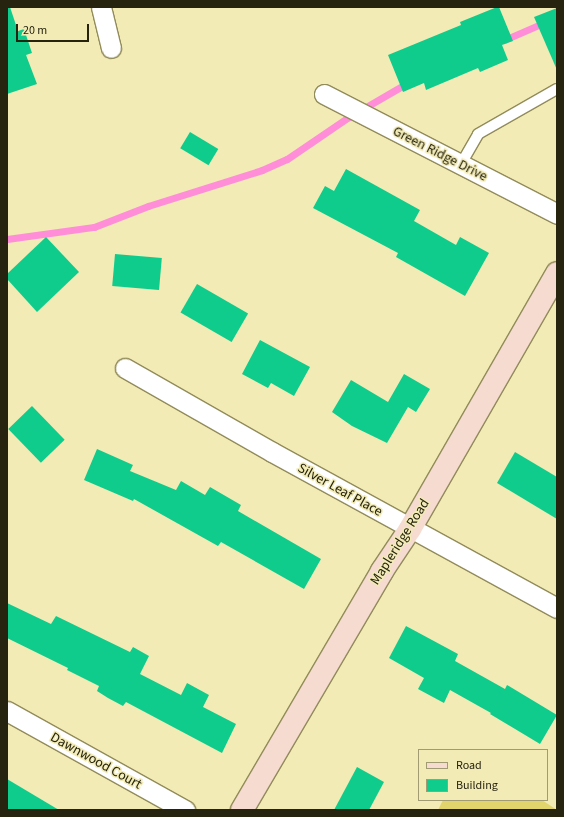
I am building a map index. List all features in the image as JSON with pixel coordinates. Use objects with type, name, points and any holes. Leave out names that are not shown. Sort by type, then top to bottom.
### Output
[{"type":"street","points":[[101,7],[111,48]]},
{"type":"street","name":"Green Ridge Drive","points":[[324,94],[557,214]]},
{"type":"street","name":"Mapleridge Road","points":[[242,810],[382,571],[410,529],[557,273]]},
{"type":"street","name":"Silver Leaf Place","points":[[125,368],[410,529],[557,608]]},
{"type":"street","name":"Dawnwood Court","points":[[7,711],[185,810]]},
{"type":"lane","points":[[461,164],[478,134],[557,89]]},
{"type":"shaded area","points":[[442,801],[544,801],[557,810],[438,810]]},
{"type":"building","points":[[10,7],[18,31],[24,29],[32,53],[26,55],[37,84],[7,94],[7,8]]},
{"type":"building","points":[[499,7],[513,41],[502,45],[508,60],[480,72],[478,68],[426,90],[424,83],[403,92],[388,55],[461,25],[460,22]]},
{"type":"building","points":[[557,8],[557,70],[534,17]]},
{"type":"building","points":[[190,132],[218,149],[209,165],[180,148]]},
{"type":"building","points":[[346,169],[420,210],[414,221],[456,245],[460,237],[489,253],[465,296],[396,257],[398,253],[313,208],[325,186],[334,191]]},
{"type":"building","points":[[46,237],[79,272],[37,312],[7,279],[7,274]]},
{"type":"building","points":[[115,254],[162,258],[159,290],[112,286]]},
{"type":"building","points":[[197,284],[248,314],[232,342],[180,313]]},
{"type":"building","points":[[260,340],[310,367],[294,396],[271,383],[268,388],[242,374]]},
{"type":"building","points":[[404,374],[430,389],[416,412],[408,407],[387,443],[352,426],[332,412],[351,380],[388,402]]},
{"type":"building","points":[[32,406],[65,440],[41,463],[8,429]]},
{"type":"building","points":[[97,449],[133,465],[130,471],[176,490],[181,481],[205,495],[210,487],[241,505],[238,511],[321,559],[304,589],[221,542],[218,546],[134,499],[133,501],[84,480]]},
{"type":"building","points":[[515,452],[557,477],[557,519],[497,483]]},
{"type":"building","points":[[7,603],[51,624],[56,616],[130,652],[133,647],[149,656],[140,674],[181,695],[187,683],[209,695],[203,707],[236,724],[222,753],[126,702],[123,706],[108,698],[97,691],[99,686],[67,670],[68,668],[7,638]]},
{"type":"building","points":[[406,626],[458,654],[455,661],[505,689],[507,685],[557,715],[540,744],[490,714],[491,713],[450,690],[444,703],[418,689],[424,678],[389,658]]},
{"type":"building","points":[[357,767],[384,782],[369,810],[334,810]]},
{"type":"building","points":[[7,779],[59,810],[7,810]]},
{"type":"waterway","points":[[504,40],[557,17]]},
{"type":"waterway","points":[[7,239],[94,227],[148,206],[262,170],[287,159],[347,118],[409,82]]}]
